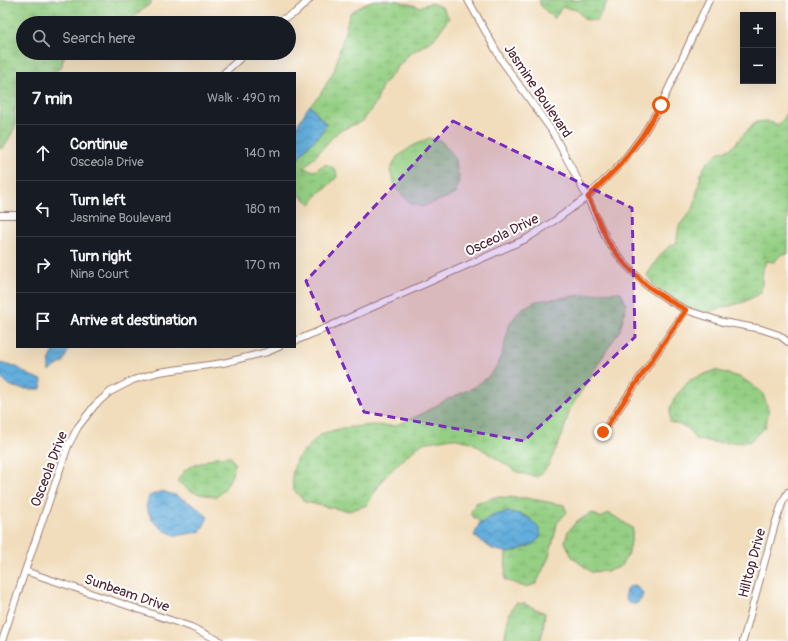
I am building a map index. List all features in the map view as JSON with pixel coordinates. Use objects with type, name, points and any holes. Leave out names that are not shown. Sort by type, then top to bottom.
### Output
[{"type":"street","points":[[290,16],[295,14],[309,0]]},
{"type":"street","name":"Jasmine Boulevard","points":[[468,0],[502,61],[552,131],[588,197],[608,242],[623,262],[646,285],[686,310],[723,322],[761,329],[779,335],[788,342]]},
{"type":"street","name":"Osceola Drive","points":[[296,341],[526,239],[588,197],[620,165],[642,136],[661,105],[709,0]]},
{"type":"street","points":[[225,72],[238,60]]},
{"type":"street","points":[[0,215],[16,215]]},
{"type":"street","points":[[603,432],[686,310]]},
{"type":"street","name":"Osceola Drive","points":[[2,641],[68,446],[78,427],[95,405],[110,392],[133,380],[159,372],[223,363],[267,352],[277,348]]},
{"type":"street","name":"Hilltop Drive","points":[[743,641],[775,524],[788,492]]},
{"type":"street","name":"Sunbeam Drive","points":[[25,571],[191,627],[220,641]]},
{"type":"highlighted area","points":[[453,121],[632,208],[635,337],[524,441],[364,412],[306,281]]},
{"type":"green space","points":[[0,0],[151,0],[151,3],[135,16],[16,16],[16,60],[63,60],[61,68],[53,72],[16,72],[16,125],[5,146],[0,149]]},
{"type":"green space","points":[[374,0],[389,0],[399,1],[420,7],[430,3],[442,7],[449,18],[434,39],[409,54],[382,86],[377,101],[363,121],[339,131],[303,168],[315,171],[325,164],[336,170],[337,177],[319,193],[311,204],[299,195],[296,198],[296,161],[317,138],[327,124],[310,105],[320,95],[334,71],[350,13],[364,4]]},
{"type":"green space","points":[[539,0],[609,0],[597,21],[584,19],[577,10],[562,7],[554,19],[541,6]]},
{"type":"green space","points":[[788,102],[788,254],[782,254],[774,262],[766,261],[763,269],[761,293],[744,302],[707,313],[687,307],[655,287],[647,275],[664,252],[672,245],[676,244],[679,226],[694,207],[701,174],[706,164],[718,153],[732,148],[756,122],[766,121],[779,125],[786,116]]},
{"type":"green space","points":[[429,138],[441,141],[454,156],[459,178],[456,194],[422,207],[410,203],[397,190],[390,171],[397,157],[411,147]]},
{"type":"green space","points":[[621,292],[626,305],[620,330],[570,409],[562,436],[548,466],[538,477],[519,473],[471,442],[452,438],[423,443],[405,457],[383,479],[367,505],[349,511],[305,502],[293,489],[292,476],[296,459],[321,434],[342,428],[372,425],[394,426],[420,415],[446,400],[473,388],[488,377],[498,365],[510,323],[521,309],[536,301],[599,293]]},
{"type":"green space","points":[[715,370],[742,378],[762,392],[769,411],[765,428],[749,442],[719,443],[695,439],[688,428],[670,422],[670,408],[675,397],[690,380]]},
{"type":"green space","points":[[230,456],[235,464],[234,469],[226,486],[217,497],[190,491],[177,481],[184,471],[192,466],[215,457]]},
{"type":"green space","points":[[495,497],[526,498],[564,505],[567,512],[557,523],[548,559],[536,584],[525,587],[505,580],[506,552],[510,553],[532,545],[530,518],[517,514],[504,513],[495,515],[481,523],[470,514],[476,503]]},
{"type":"green space","points":[[592,513],[602,518],[608,513],[633,529],[629,553],[620,567],[608,571],[591,572],[572,557],[565,542],[568,531],[577,521]]},
{"type":"green space","points":[[516,603],[525,604],[545,613],[540,641],[504,641],[509,616]]},
{"type":"water","points":[[310,105],[327,124],[317,138],[296,161],[296,127]]},
{"type":"water","points":[[56,348],[70,348],[63,362],[49,371],[50,358]]},
{"type":"water","points":[[0,363],[17,367],[29,375],[42,380],[41,389],[18,388],[8,384],[1,376]]},
{"type":"water","points":[[162,491],[175,495],[194,505],[208,517],[201,531],[177,536],[165,531],[152,520],[146,507],[149,496]]},
{"type":"water","points":[[508,512],[522,515],[531,520],[540,531],[541,537],[532,545],[510,553],[492,549],[474,536],[480,522],[481,523],[495,515]]},
{"type":"water","points":[[633,585],[637,586],[643,593],[638,602],[631,604],[628,602],[625,594],[627,588]]},
{"type":"route","points":[[603,432],[686,310],[646,285],[623,262],[608,242],[588,197],[620,165],[642,136],[661,105]]}]
